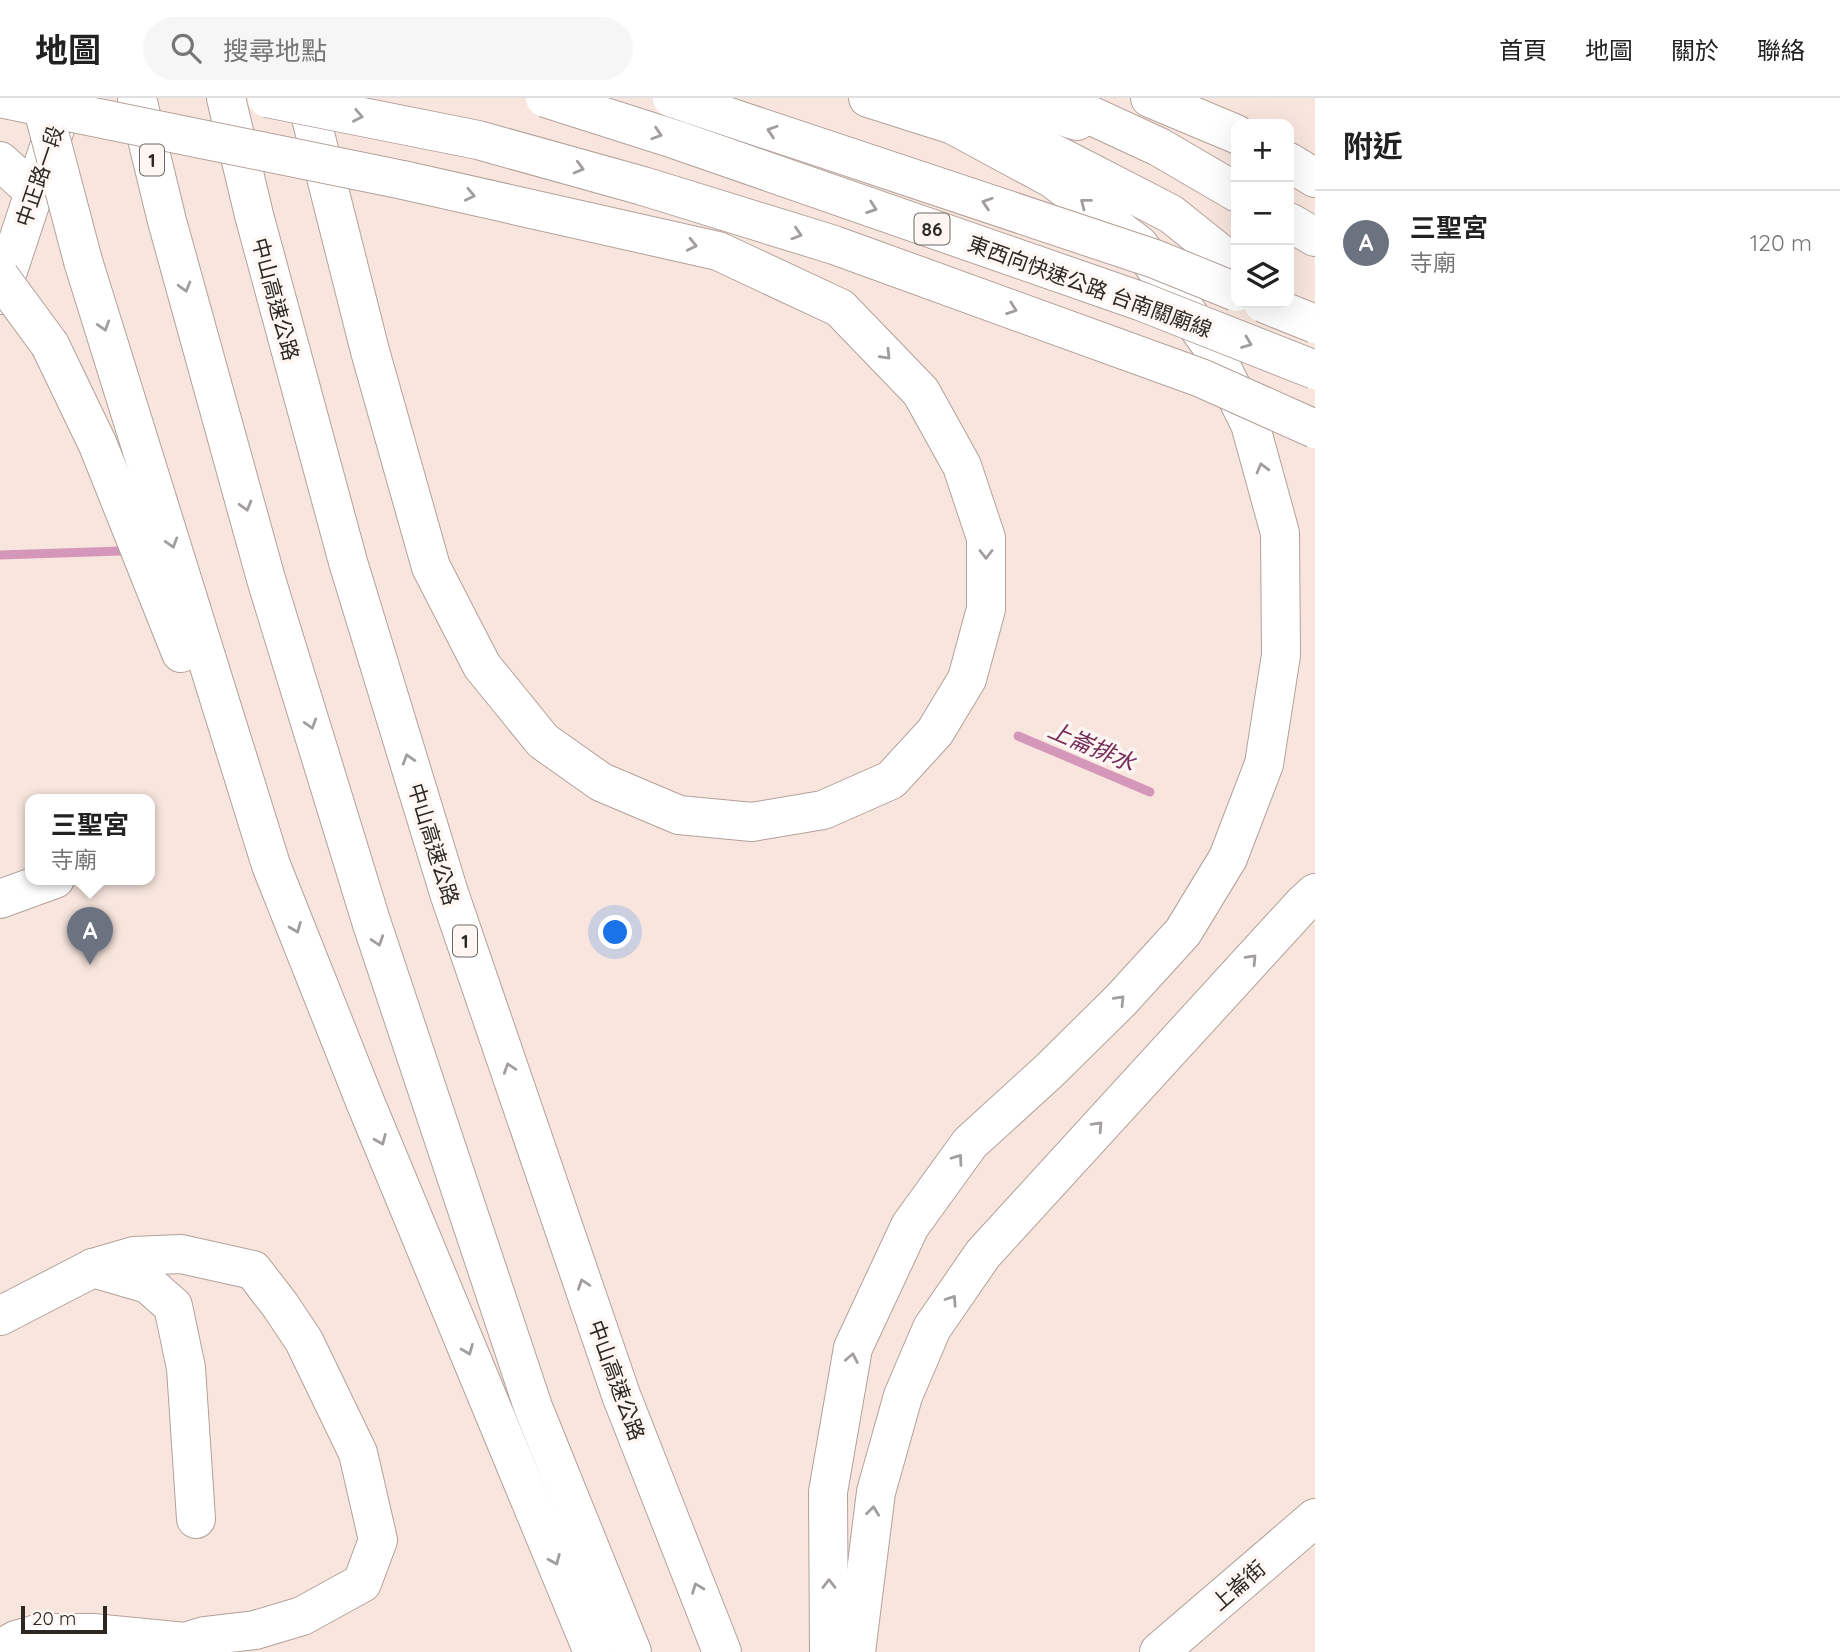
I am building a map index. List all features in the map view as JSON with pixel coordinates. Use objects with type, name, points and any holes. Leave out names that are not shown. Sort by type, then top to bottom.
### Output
[{"type":"main road","points":[[0,98],[310,162],[323,164],[403,180],[718,251],[840,308],[921,392],[962,466],[986,538],[986,609],[967,679],[935,732],[891,780],[822,810],[752,822],[678,815],[601,782],[543,741],[482,666],[431,567],[370,351],[326,178],[323,164],[320,151],[306,98]]},
{"type":"main road","points":[[40,98],[83,261],[271,865],[366,1104],[593,1652]]},
{"type":"main road","name":"中正路一段","points":[[0,295],[17,192],[66,98]]},
{"type":"main road","name":"1","points":[[137,98],[167,221],[266,579],[371,921],[533,1407],[632,1652]]},
{"type":"main road","name":"中山高速公路","points":[[226,98],[254,215],[348,562],[449,894],[621,1395],[722,1652]]},
{"type":"main road","points":[[267,98],[478,140],[643,186],[834,245],[1201,378],[1315,429]]},
{"type":"main road","name":"東西向快速公路 台南關廟線","points":[[545,98],[677,140],[1140,301],[1315,370]]},
{"type":"main road","name":"東西向快速公路 台南關廟線","points":[[672,98],[1155,259],[1231,290]]},
{"type":"main road","points":[[829,1652],[828,1492],[853,1348],[910,1226],[970,1143],[1121,1000],[1183,932],[1228,858],[1264,764],[1282,656],[1280,533],[1250,424],[1210,344],[1139,245],[1053,178],[953,125],[868,98]]},
{"type":"main road","points":[[946,98],[1171,214],[1231,262]]},
{"type":"main road","points":[[1007,98],[1159,147]]},
{"type":"main road","points":[[1053,98],[1159,147],[1231,189]]},
{"type":"main road","points":[[1150,98],[1231,132]]},
{"type":"main road","points":[[0,161],[17,192]]},
{"type":"main road","points":[[1294,165],[1315,178]]},
{"type":"main road","points":[[1294,225],[1315,237]]},
{"type":"main road","points":[[0,277],[50,345],[98,445],[163,605],[254,849],[271,865]]},
{"type":"main road","points":[[1275,308],[1315,324]]},
{"type":"main road","points":[[1288,308],[1315,329]]},
{"type":"main road","points":[[0,899],[38,885]]},
{"type":"main road","points":[[856,1652],[876,1492],[903,1396],[932,1328],[983,1254],[1101,1122],[1315,893]]},
{"type":"main road","points":[[0,1316],[93,1268],[134,1256],[181,1254],[253,1270],[304,1341],[358,1453],[378,1540],[362,1583],[302,1616],[255,1630],[204,1636],[185,1642],[93,1633],[40,1633],[16,1640],[0,1649]]},
{"type":"main road","points":[[93,1268],[149,1284],[173,1306],[186,1367],[196,1519]]},
{"type":"main road","name":"上崙街","points":[[1159,1652],[1315,1518]]},
{"type":"waterway","name":"上崙排水","points":[[0,555],[121,551]]},
{"type":"waterway","name":"上崙排水","points":[[1018,736],[1150,792]]},
{"type":"place","name":"三聖宮","points":[[90,965]]}]
